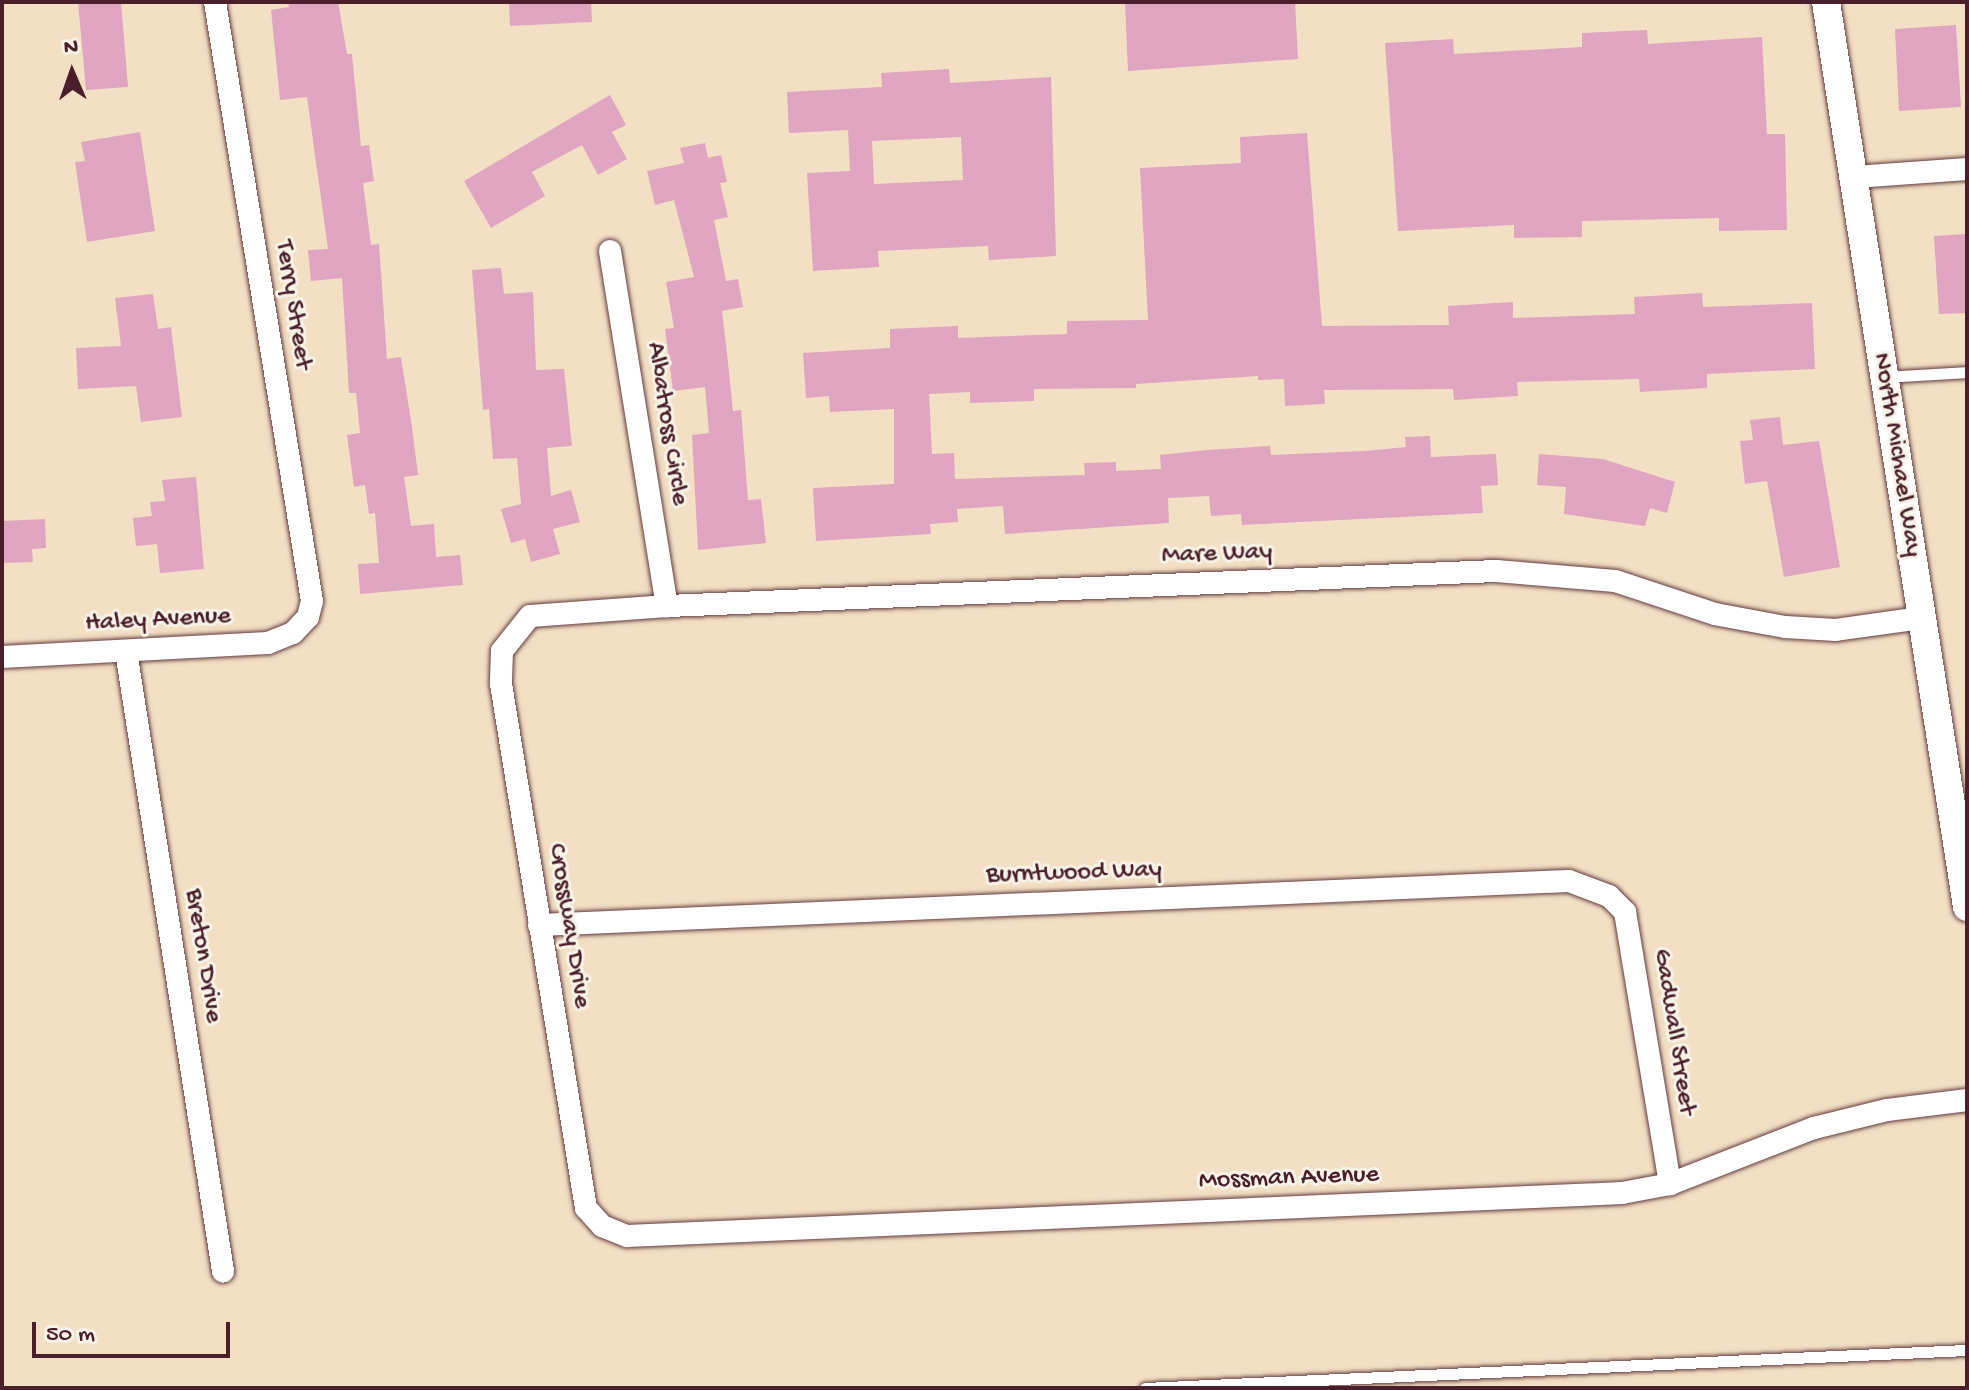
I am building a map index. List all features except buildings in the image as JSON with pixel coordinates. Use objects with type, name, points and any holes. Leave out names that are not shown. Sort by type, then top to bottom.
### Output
[{"type":"street","name":"Terry Street","points":[[215,2],[312,601],[308,617]]},
{"type":"street","name":"North Michael Way","points":[[1826,2],[1967,907]]},
{"type":"street","points":[[1855,177],[1967,169]]},
{"type":"street","name":"Albatross Circle","points":[[610,251],[667,606]]},
{"type":"street","name":"Mare Way","points":[[514,630],[530,616],[667,606],[1496,571],[1615,581],[1715,614],[1785,627],[1836,630],[1921,618]]},
{"type":"street","name":"Haley Avenue","points":[[2,657],[268,643],[293,633],[308,617]]},
{"type":"street","name":"Crossway Drive","points":[[514,630],[502,651],[501,684],[586,1208],[602,1226]]},
{"type":"street","name":"Breton Drive","points":[[126,651],[223,1271]]},
{"type":"street","name":"Burntwood Way","points":[[539,925],[1569,881],[1609,896]]},
{"type":"street","name":"Gadwall Street","points":[[1609,896],[1625,912],[1670,1184]]},
{"type":"street","name":"Mossman Avenue","points":[[602,1226],[627,1236],[643,1236],[1607,1194],[1670,1184],[1814,1128],[1887,1110],[1967,1100]]},
{"type":"lane","points":[[1885,377],[1967,372]]},
{"type":"lane","points":[[1145,1388],[1967,1350]]}]
